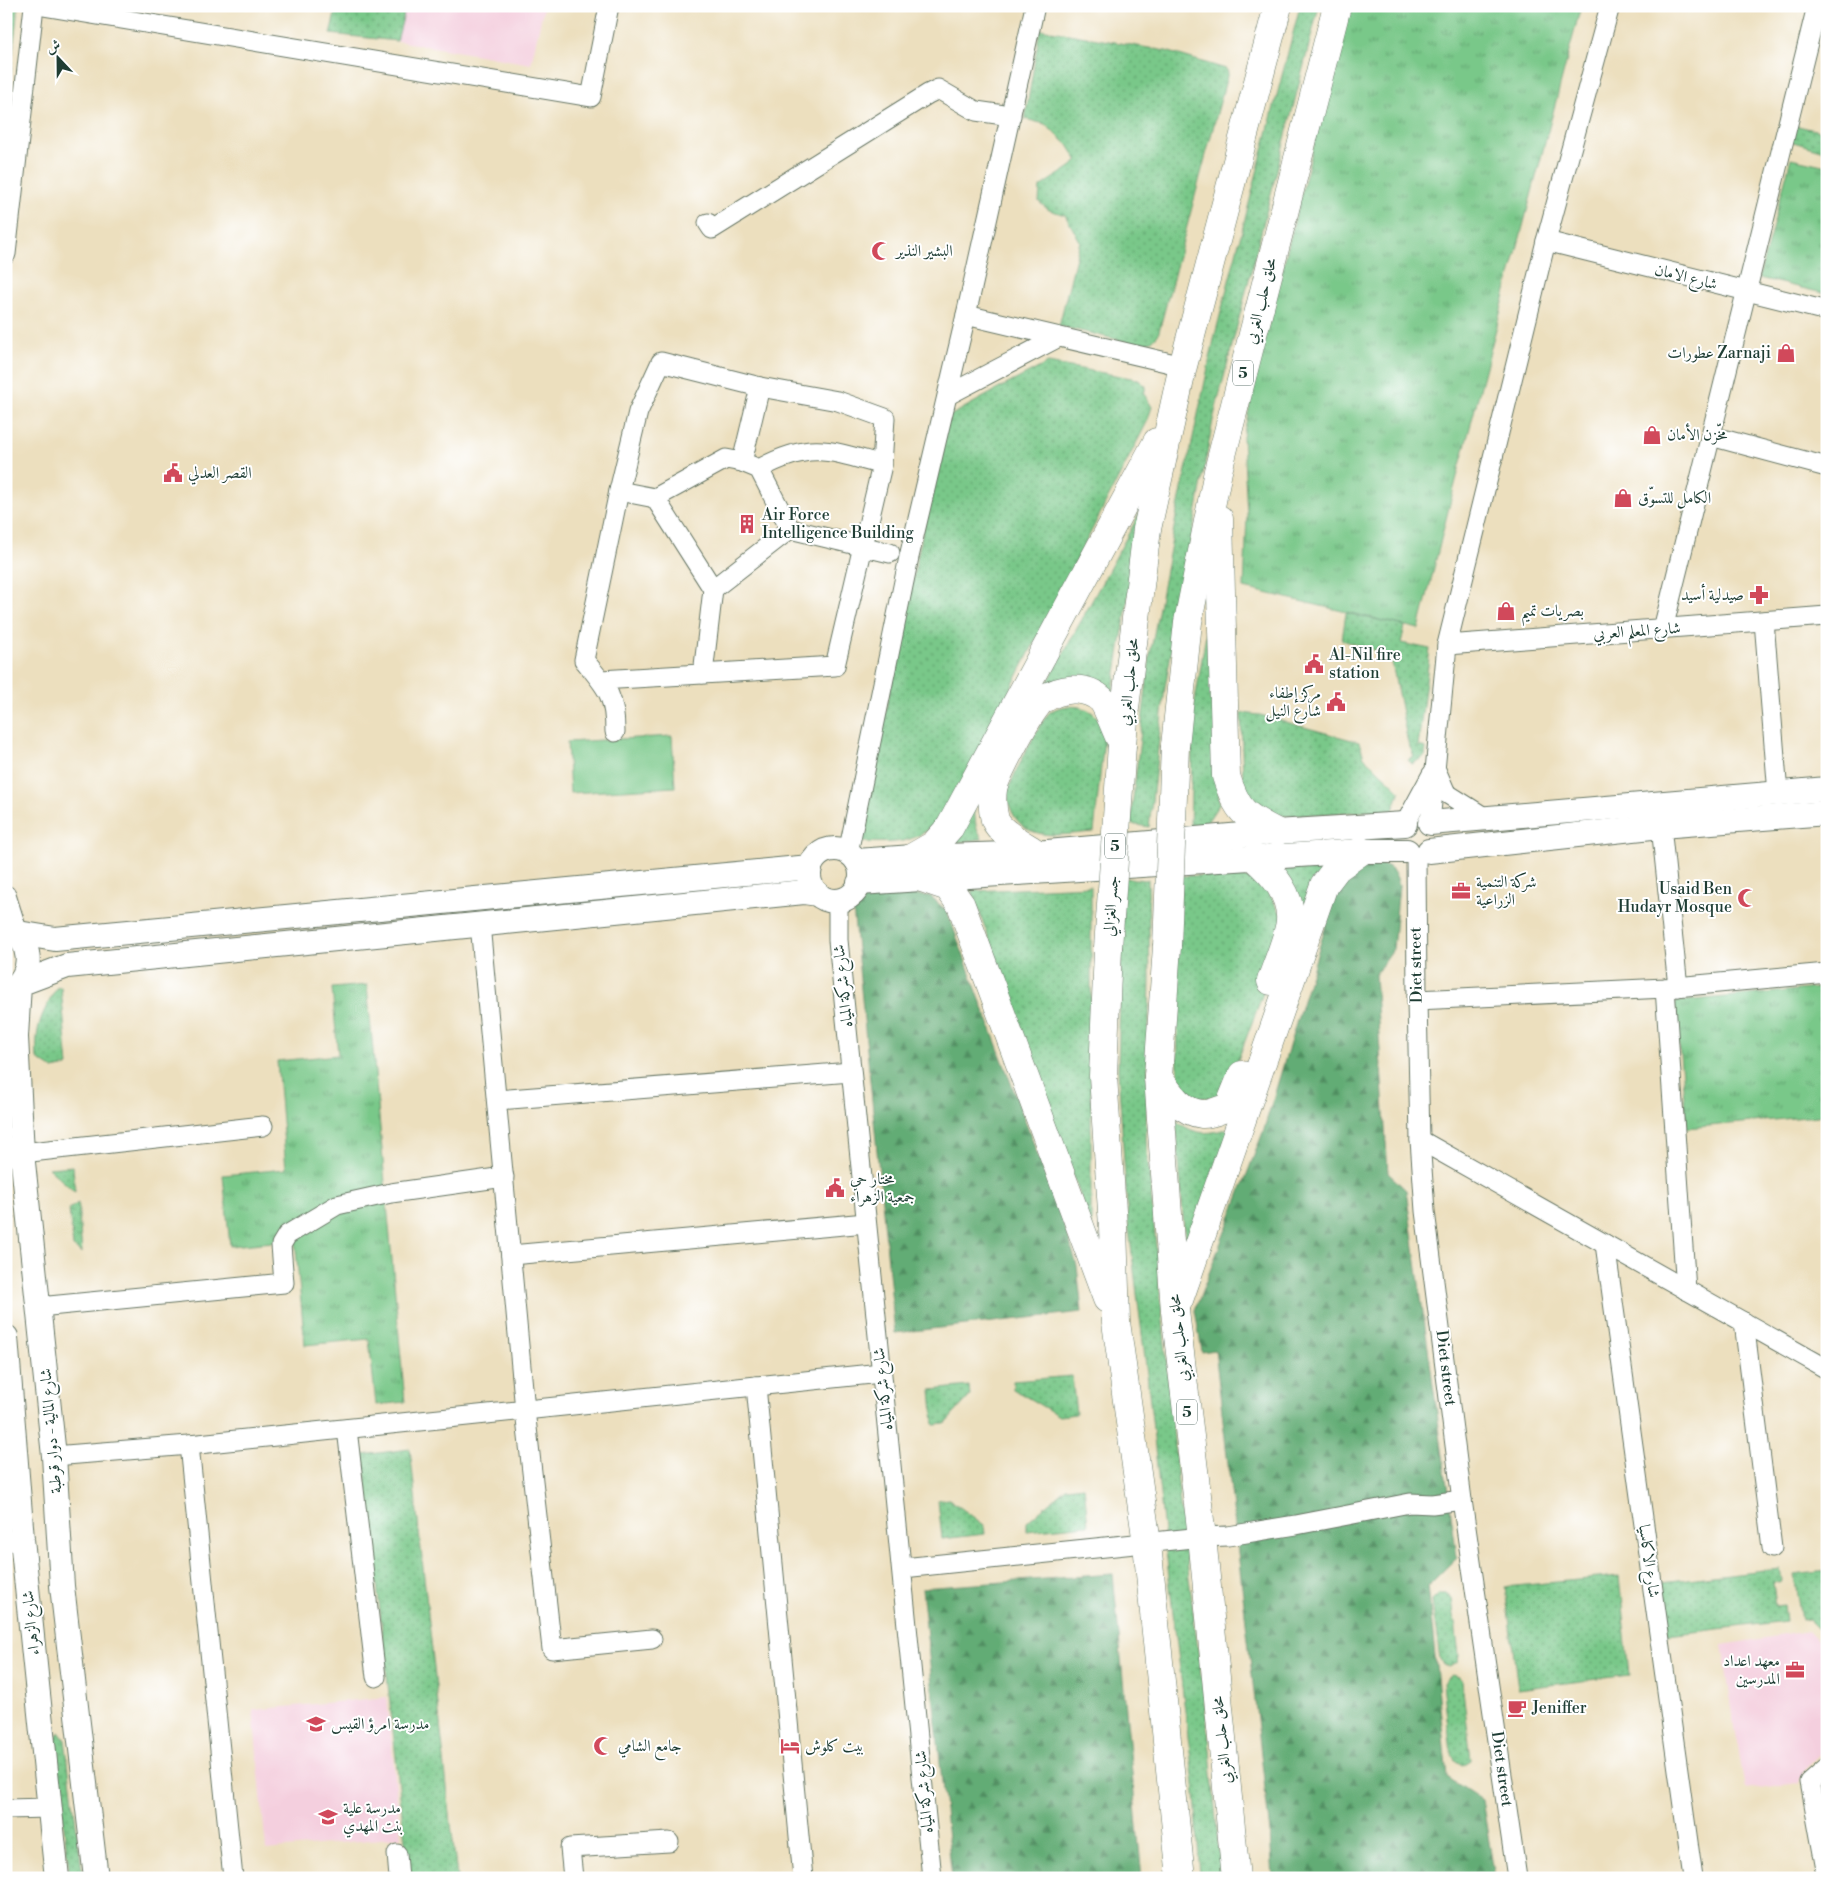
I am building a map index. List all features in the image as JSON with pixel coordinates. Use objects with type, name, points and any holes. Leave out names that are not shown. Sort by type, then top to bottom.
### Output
[{"type":"highway","name":"محلق حلب الغربي","points":[[1122,745],[1147,529],[1183,366],[1278,6]]},
{"type":"highway","name":"محلق حلب الغربي","points":[[1236,1878],[1202,1537],[1175,1311],[1158,1077],[1167,946],[1175,746],[1188,622],[1218,471],[1337,6]]},
{"type":"highway","points":[[1116,1322],[962,905],[948,887],[917,868],[950,826],[1173,412]]},
{"type":"highway","points":[[1218,471],[1226,776],[1233,797],[1249,818],[1276,832]]},
{"type":"highway","points":[[1036,853],[1008,835],[996,821],[992,803],[994,783],[1028,718],[1041,700],[1063,690],[1084,689],[1102,700],[1122,745]]},
{"type":"highway","name":"جسر الغزالي","points":[[1116,1322],[1113,1226],[1103,1076],[1108,948],[1122,745]]},
{"type":"highway","points":[[1175,1311],[1324,885],[1337,868],[1361,851]]},
{"type":"highway","points":[[1158,1077],[1171,1096],[1184,1108],[1203,1114],[1228,1107],[1239,1085],[1290,922],[1288,903],[1274,875],[1255,858]]},
{"type":"highway","name":"5","points":[[1116,1322],[1147,1544],[1181,1878]]},
{"type":"main road","points":[[1430,823],[1827,789]]},
{"type":"main road","points":[[828,898],[810,882],[810,867],[819,855],[826,851],[841,850],[855,866],[917,868],[1255,858],[1361,851],[1418,852],[1661,826],[1827,813]]},
{"type":"main road","points":[[917,868],[1036,853],[1276,832],[1405,824],[1414,819],[1425,820],[1430,823],[1434,828],[1436,840],[1418,852]]},
{"type":"main road","points":[[1405,824],[1401,830],[1400,842],[1418,852]]},
{"type":"main road","points":[[12,989],[67,966],[804,892],[828,898],[851,895],[855,866]]},
{"type":"main road","points":[[12,929],[56,939],[810,867]]},
{"type":"main road","name":"شارع المالية - دوار قرطبة","points":[[12,929],[24,943],[28,953],[25,975],[12,989],[22,1152],[54,1456],[62,1586],[96,1878]]},
{"type":"main road","name":"شارع الزهراء","points":[[6,1337],[14,1540],[40,1710],[58,1878]]},
{"type":"main road","points":[[40,1710],[76,1708]]},
{"type":"street","points":[[6,254],[34,6]]},
{"type":"street","points":[[43,6],[591,97],[609,6]]},
{"type":"street","points":[[855,866],[909,557],[948,395],[1035,6]]},
{"type":"street","points":[[1430,823],[1448,645],[1546,241],[1610,6]]},
{"type":"street","points":[[1663,629],[1817,6]]},
{"type":"street","points":[[708,223],[712,229],[938,89],[976,111],[1010,116]]},
{"type":"street","name":"شارع الامان","points":[[1546,241],[1827,311]]},
{"type":"street","points":[[966,315],[1183,366]]},
{"type":"street","points":[[948,395],[1059,337]]},
{"type":"street","points":[[601,680],[835,666],[882,465],[885,418],[838,401],[760,387],[661,362],[638,412],[619,491],[584,660],[601,680],[612,698],[616,732]]},
{"type":"street","points":[[742,462],[760,387]]},
{"type":"street","points":[[1711,436],[1827,467]]},
{"type":"street","points":[[760,469],[796,452],[817,450],[840,453],[882,465]]},
{"type":"street","points":[[619,491],[655,498],[726,459],[742,462],[760,469],[790,530]]},
{"type":"street","points":[[655,498],[713,589],[703,674]]},
{"type":"street","points":[[713,589],[790,530],[890,553]]},
{"type":"street","name":"شارع المعلم العربي","points":[[1448,645],[1827,616]]},
{"type":"street","points":[[1764,621],[1778,794]]},
{"type":"street","points":[[1436,769],[1446,793],[1484,817]]},
{"type":"street","points":[[1405,824],[1436,769]]},
{"type":"street","points":[[1661,826],[1672,987],[1686,1290]]},
{"type":"street","name":"Diet street","points":[[1418,852],[1417,1000],[1420,1140],[1425,1211],[1462,1500],[1517,1878]]},
{"type":"street","points":[[6,895],[12,929]]},
{"type":"street","name":"شارع شركة المياه","points":[[828,898],[838,940],[881,1373],[903,1568],[932,1878]]},
{"type":"street","points":[[480,924],[526,1410],[552,1649],[652,1639]]},
{"type":"street","points":[[1417,1000],[1672,987],[1827,973]]},
{"type":"street","points":[[496,1100],[851,1072]]},
{"type":"street","points":[[22,1152],[263,1126]]},
{"type":"street","points":[[1420,1140],[1827,1369]]},
{"type":"street","points":[[39,1307],[284,1282],[281,1245],[287,1235],[337,1205],[391,1193],[504,1176]]},
{"type":"street","points":[[511,1254],[866,1223]]},
{"type":"street","name":"شارع الاكاسيا","points":[[1605,1244],[1693,1878]]},
{"type":"street","points":[[1744,1322],[1772,1548]]},
{"type":"street","points":[[54,1456],[189,1445],[881,1373]]},
{"type":"street","points":[[756,1386],[803,1878]]},
{"type":"street","points":[[347,1429],[376,1677]]},
{"type":"street","points":[[189,1445],[233,1878]]},
{"type":"street","points":[[903,1568],[1202,1537],[1228,1536],[1410,1503],[1432,1504],[1462,1500]]},
{"type":"street","points":[[1827,1767],[1810,1782],[1827,1875]]},
{"type":"street","points":[[6,1809],[49,1808]]},
{"type":"street","points":[[573,1878],[570,1848],[669,1842]]},
{"type":"street","points":[[396,1854],[399,1878]]},
{"type":"shaded area","points":[[337,6],[544,6],[531,64],[397,41],[330,34]]},
{"type":"shaded area","points":[[1808,1631],[1827,1651],[1827,1749],[1803,1772],[1797,1783],[1745,1790],[1722,1645]]},
{"type":"shaded area","points":[[387,1697],[401,1837],[266,1850],[253,1710]]},
{"type":"green space","points":[[6,6],[18,6],[6,115]]},
{"type":"green space","points":[[337,6],[406,6],[397,41],[330,34]]},
{"type":"green space","points":[[1300,6],[1319,6],[1213,420],[1165,687],[1149,827],[1130,824],[1150,655],[1177,512],[1215,335]]},
{"type":"green space","points":[[1349,6],[1581,6],[1448,511],[1419,629],[1244,588],[1247,515],[1243,437],[1262,350]]},
{"type":"green space","points":[[1040,29],[1166,51],[1226,69],[1228,72],[1158,335],[1152,341],[1141,345],[1059,326],[1080,241],[1065,215],[1049,210],[1039,202],[1040,187],[1078,161],[1068,145],[1045,124],[1025,119]]},
{"type":"green space","points":[[1794,125],[1827,133],[1827,152],[1790,141]]},
{"type":"green space","points":[[1791,158],[1827,166],[1827,294],[1759,278]]},
{"type":"green space","points":[[1048,363],[1137,379],[1146,386],[1144,394],[1152,407],[1147,422],[948,812],[927,831],[908,840],[898,842],[859,842],[946,418]]},
{"type":"green space","points":[[1143,507],[1112,697],[1044,689]]},
{"type":"green space","points":[[1218,562],[1219,804],[1206,824],[1190,827],[1193,713]]},
{"type":"green space","points":[[1346,613],[1405,626],[1401,643],[1430,649],[1418,746],[1426,748],[1425,756],[1412,764],[1408,760],[1414,756],[1408,743],[1392,663],[1386,654],[1342,640]]},
{"type":"green space","points":[[1069,706],[1087,709],[1098,718],[1105,729],[1094,832],[1059,835],[1042,834],[1026,828],[1018,822],[1010,808],[1009,787],[1044,719],[1053,710]]},
{"type":"green space","points":[[1241,713],[1260,715],[1359,742],[1364,757],[1400,791],[1393,810],[1284,816],[1265,814],[1255,807],[1243,783]]},
{"type":"green space","points":[[672,736],[675,787],[570,793],[567,742]]},
{"type":"green space","points":[[974,808],[976,826],[982,839],[944,844]]},
{"type":"green space","points":[[1376,864],[1386,865],[1392,869],[1399,885],[1393,949],[1375,975],[1388,1173],[1406,1190],[1457,1557],[1428,1586],[1447,1777],[1482,1800],[1495,1878],[1273,1878],[1270,1833],[1215,1350],[1202,1352],[1195,1310],[1263,1132],[1333,902],[1350,877]]},
{"type":"green space","points":[[1329,866],[1301,920],[1276,870]]},
{"type":"green space","points":[[1241,875],[1265,886],[1285,921],[1268,980],[1227,1089],[1217,1098],[1194,1097],[1178,1077],[1177,964],[1181,876]]},
{"type":"green space","points":[[1123,878],[1148,880],[1150,978],[1146,1139],[1180,1505],[1209,1739],[1221,1878],[1200,1878],[1195,1793],[1128,1222],[1118,1070]]},
{"type":"green space","points":[[1091,886],[1091,1226],[972,891]]},
{"type":"green space","points":[[906,894],[930,896],[947,911],[1069,1239],[1077,1266],[1082,1312],[895,1333],[853,908],[858,898]]},
{"type":"green space","points":[[367,985],[405,1402],[376,1405],[369,1339],[305,1345],[295,1240],[230,1246],[223,1175],[286,1169],[277,1061],[338,1055],[332,988]]},
{"type":"green space","points":[[57,987],[61,987],[68,1066],[53,1069],[37,1059],[37,1037],[40,1021]]},
{"type":"green space","points":[[1827,987],[1827,1115],[1687,1128],[1675,1002]]},
{"type":"green space","points":[[1176,1121],[1192,1130],[1205,1133],[1236,1127],[1186,1255]]},
{"type":"green space","points":[[73,1166],[75,1192],[48,1168]]},
{"type":"green space","points":[[78,1203],[82,1253],[73,1247],[69,1209]]},
{"type":"green space","points":[[1072,1376],[1076,1414],[1059,1416],[1013,1389],[1013,1381]]},
{"type":"green space","points":[[969,1386],[970,1396],[945,1424],[934,1425],[931,1390]]},
{"type":"green space","points":[[410,1449],[457,1878],[409,1878],[363,1455]]},
{"type":"green space","points":[[1084,1486],[1088,1525],[1027,1531],[1027,1522],[1066,1488]]},
{"type":"green space","points":[[949,1499],[984,1525],[985,1534],[942,1539],[938,1500]]},
{"type":"green space","points":[[1780,1568],[1782,1581],[1773,1583],[1776,1606],[1784,1605],[1786,1621],[1668,1635],[1662,1582]]},
{"type":"green space","points":[[1827,1571],[1827,1637],[1809,1619],[1801,1620],[1794,1575]]},
{"type":"green space","points":[[1113,1574],[1142,1878],[952,1878],[922,1588]]},
{"type":"green space","points":[[1619,1576],[1629,1675],[1518,1689],[1505,1587]]},
{"type":"green space","points":[[1439,1594],[1446,1594],[1452,1599],[1459,1655],[1458,1662],[1449,1666],[1443,1665],[1440,1659],[1432,1601]]},
{"type":"green space","points":[[1452,1675],[1462,1681],[1471,1760],[1463,1765],[1455,1762],[1451,1752],[1443,1683]]},
{"type":"green space","points":[[59,1732],[65,1740],[83,1878],[70,1878],[54,1741]]},
{"type":"place","name":"البشير النذير","points":[[881,251]]},
{"type":"place","name":"عطورات Zarnaji","points":[[1786,353]]},
{"type":"place","name":"مخّزن الأمان","points":[[1652,435]]},
{"type":"place","name":"القصر العدلي","points":[[173,473]]},
{"type":"place","name":"الكامل للتسوّق","points":[[1623,498]]},
{"type":"place","name":"Air Force Intelligence Building","points":[[747,524]]},
{"type":"place","name":"صيدلية أسيد","points":[[1759,595]]},
{"type":"place","name":"بصريات تميم","points":[[1506,611]]},
{"type":"place","name":"Al-Nil fire station","points":[[1314,664]]},
{"type":"place","name":"مركز إطفاء شارع النيل","points":[[1336,702]]},
{"type":"place","name":"شركة التنمية الزراعية","points":[[1461,891]]},
{"type":"place","name":"Usaid Ben Hudayr Mosque","points":[[1747,898]]},
{"type":"place","name":"مختار حي جمعية الزهراء","points":[[835,1188]]},
{"type":"place","name":"معهد اعداد المدرسين","points":[[1795,1670]]},
{"type":"place","name":"Jeniffer","points":[[1517,1708]]},
{"type":"place","name":"مدرسة امرؤ القيس","points":[[316,1724]]},
{"type":"place","name":"جامع الشامي","points":[[603,1746]]},
{"type":"place","name":"بيت كلوش","points":[[790,1746]]},
{"type":"place","name":"مدرسة علية بنت المهدي","points":[[328,1817]]}]
